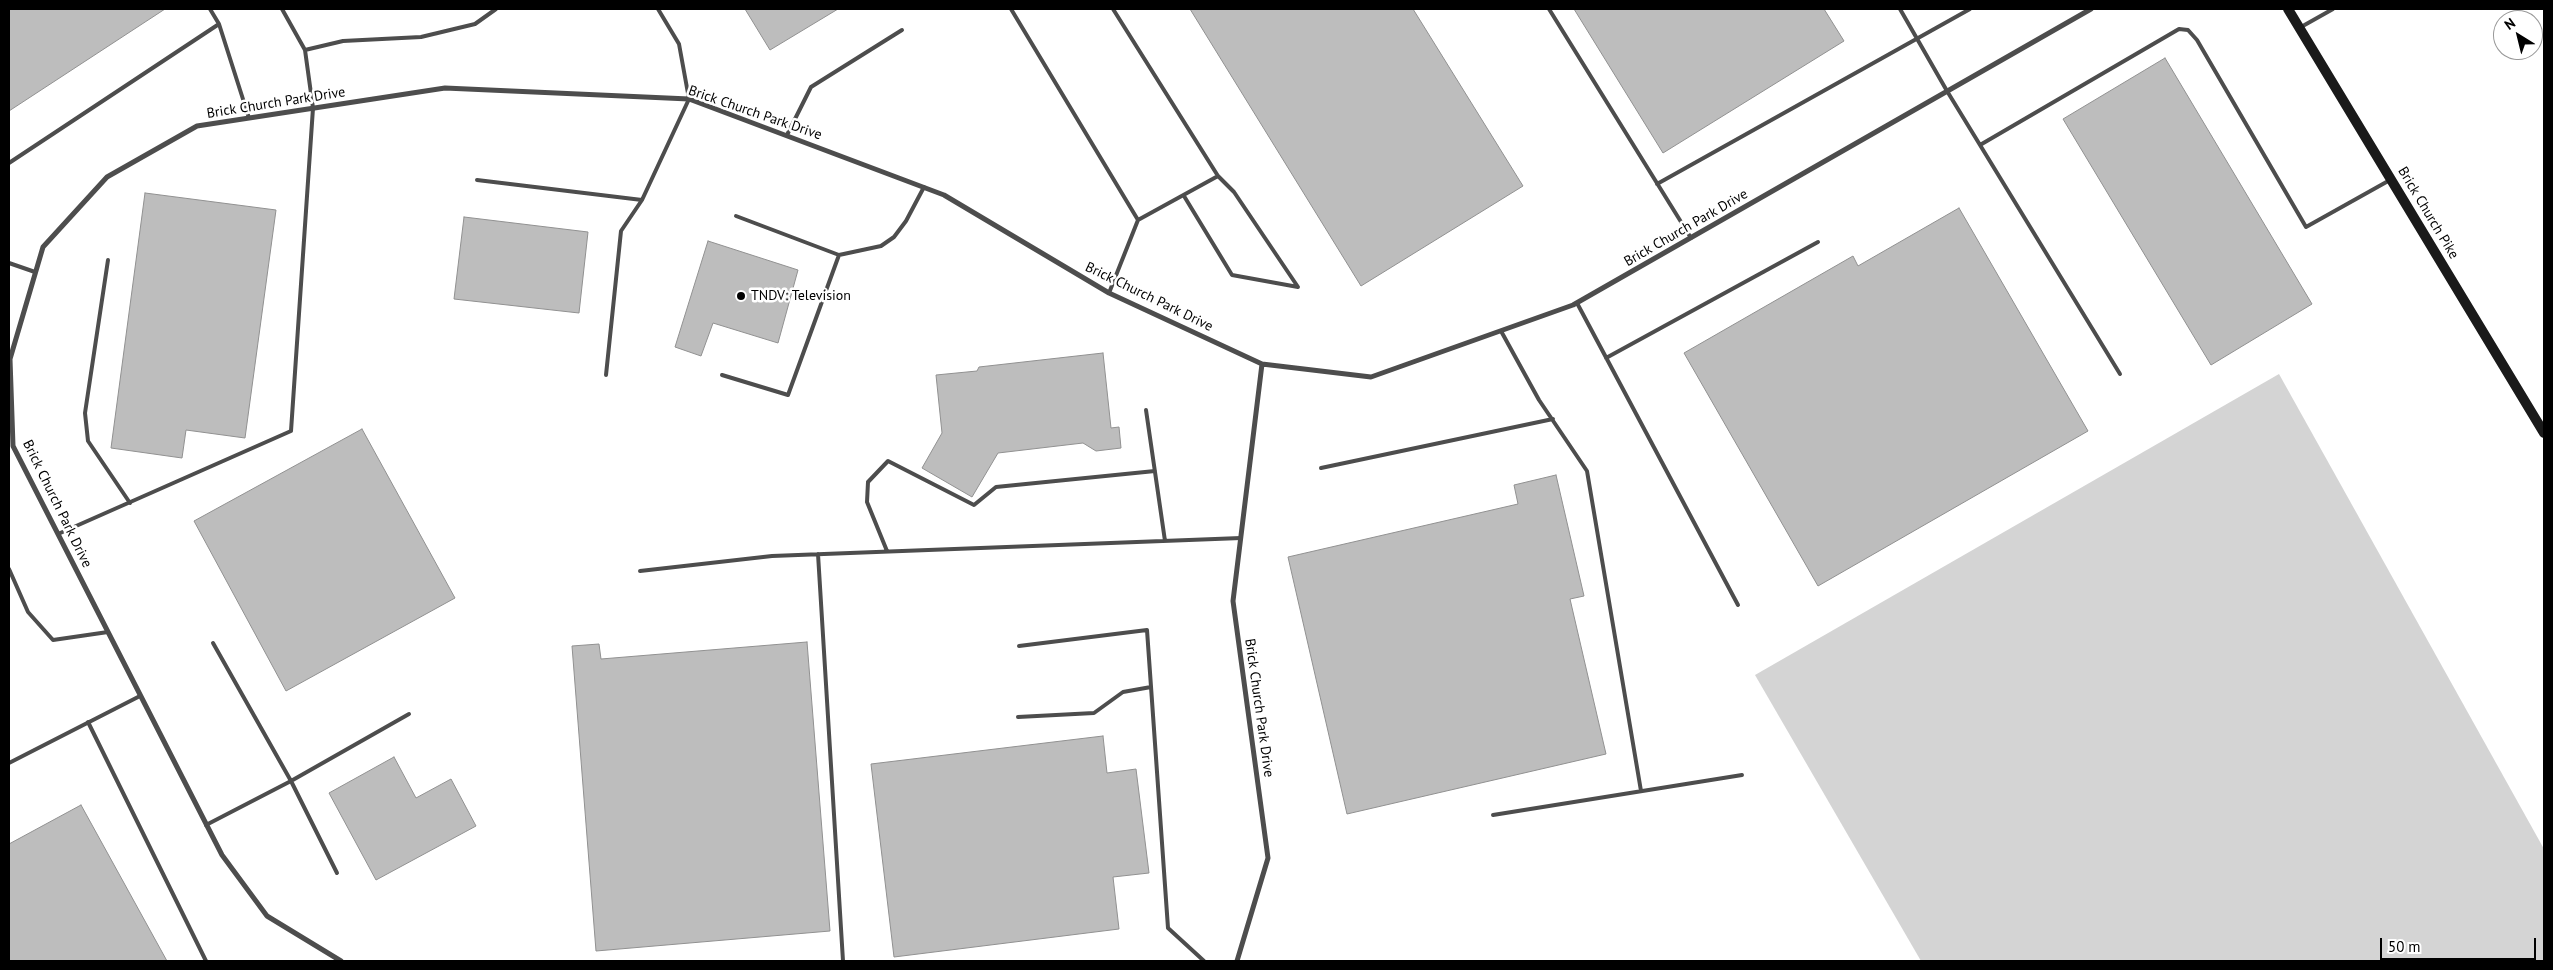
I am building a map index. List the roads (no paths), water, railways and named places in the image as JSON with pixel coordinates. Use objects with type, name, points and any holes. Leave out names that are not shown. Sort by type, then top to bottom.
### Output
[{"type":"main road","name":"Brick Church Pike","points":[[2288,9],[2544,433]]},
{"type":"street","name":"Brick Church Park Drive","points":[[341,961],[267,916],[222,855],[13,446],[9,359],[43,247],[107,177],[197,126],[445,88],[689,99],[944,195],[1109,293],[1262,364],[1371,377],[1577,303],[2091,9]]},
{"type":"street","name":"Brick Church Park Drive","points":[[1237,961],[1268,858],[1233,601],[1262,364]]},
{"type":"lane","points":[[210,9],[219,24],[249,118]]},
{"type":"lane","points":[[58,534],[291,431],[313,108],[305,50],[282,9]]},
{"type":"lane","points":[[305,50],[343,41],[421,37],[475,24],[496,9]]},
{"type":"lane","points":[[606,375],[621,231],[642,200],[689,99],[679,44],[658,9]]},
{"type":"lane","points":[[1011,9],[1138,220]]},
{"type":"lane","points":[[1113,9],[1218,176],[1234,192],[1298,287],[1232,275],[1184,196]]},
{"type":"lane","points":[[1549,9],[1691,238]]},
{"type":"lane","points":[[1900,9],[1947,91],[2120,374]]},
{"type":"lane","points":[[1657,184],[1970,9]]},
{"type":"lane","points":[[2299,28],[2333,9]]},
{"type":"lane","points":[[9,163],[219,24]]},
{"type":"lane","points":[[1980,145],[2179,29],[2188,30],[2197,40],[2306,227],[2391,180]]},
{"type":"lane","points":[[787,136],[811,87],[902,30]]},
{"type":"lane","points":[[1109,293],[1138,220],[1218,176]]},
{"type":"lane","points":[[478,180],[642,200]]},
{"type":"lane","points":[[736,216],[839,255],[881,246],[894,237],[906,221],[924,187]]},
{"type":"lane","points":[[1606,358],[1818,242]]},
{"type":"lane","points":[[722,375],[788,395],[839,255]]},
{"type":"lane","points":[[108,260],[85,413],[88,441],[130,503]]},
{"type":"lane","points":[[9,263],[35,272]]},
{"type":"lane","points":[[1577,303],[1738,605]]},
{"type":"lane","points":[[1501,331],[1553,419],[1587,471],[1641,791]]},
{"type":"lane","points":[[1146,410],[1165,541]]},
{"type":"lane","points":[[1321,468],[1553,419]]},
{"type":"lane","points":[[886,551],[867,502],[868,482],[888,461],[974,505],[996,487],[1155,471]]},
{"type":"lane","points":[[640,572],[772,556],[1241,538]]},
{"type":"lane","points":[[818,554],[843,961]]},
{"type":"lane","points":[[9,569],[28,612],[53,640],[108,632]]},
{"type":"lane","points":[[1020,646],[1147,630],[1168,928],[1204,961]]},
{"type":"lane","points":[[213,643],[291,781],[337,874]]},
{"type":"lane","points":[[1018,717],[1094,712],[1123,692],[1151,687]]},
{"type":"lane","points":[[9,762],[140,696]]},
{"type":"lane","points":[[206,825],[291,781],[409,714]]},
{"type":"lane","points":[[88,722],[206,961]]},
{"type":"lane","points":[[1493,815],[1742,775]]},
{"type":"place","name":"TNDV: Television","points":[[741,296]]}]
